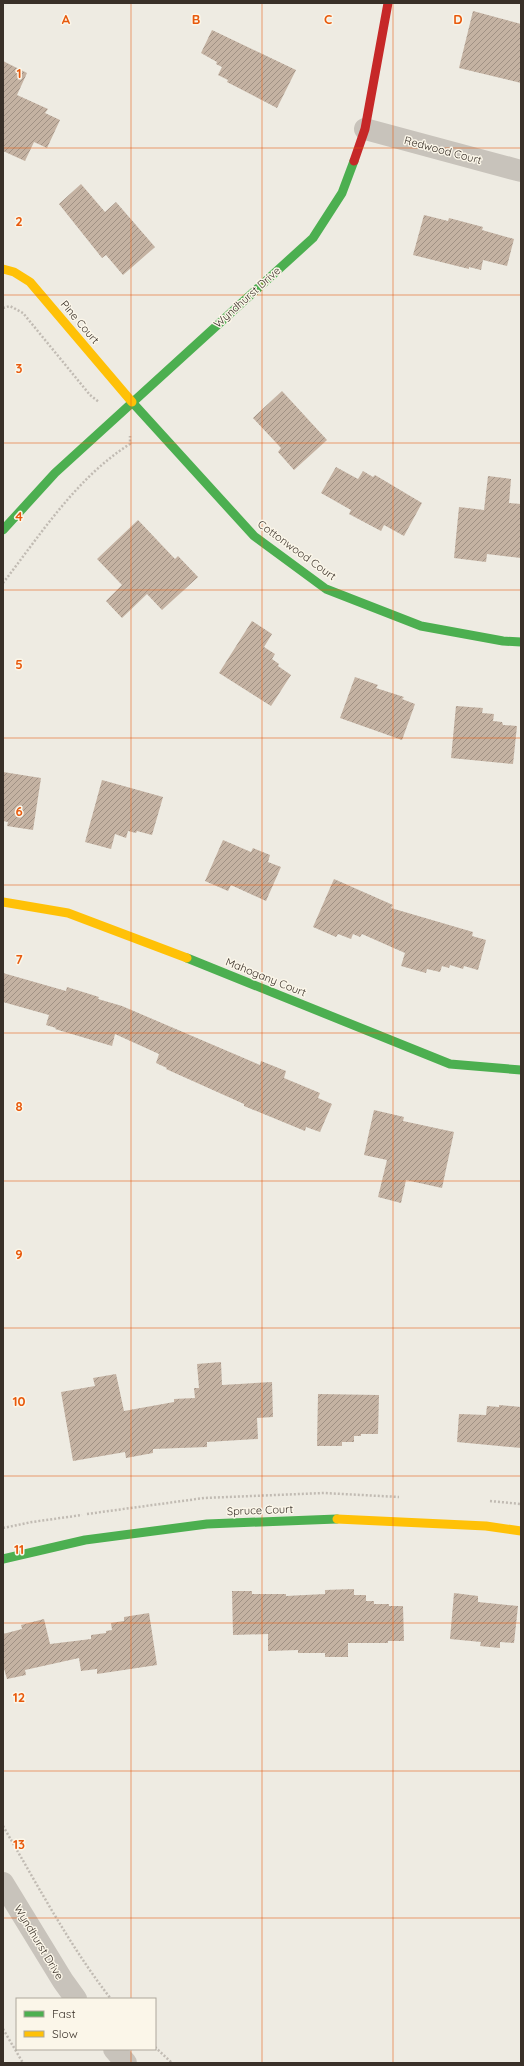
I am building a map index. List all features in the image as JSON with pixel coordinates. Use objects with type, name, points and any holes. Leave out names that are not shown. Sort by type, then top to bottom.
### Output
[{"type":"street","name":"Wyndhurst Drive","points":[[3,530],[54,473],[131,401],[313,238],[342,193],[365,130],[388,3]]},
{"type":"street","name":"Redwood Court","points":[[365,130],[521,171]]},
{"type":"street","name":"Pine Court","points":[[3,269],[14,272],[30,282],[131,401]]},
{"type":"street","name":"Cottonwood Court","points":[[131,401],[254,536],[326,589],[421,626],[503,641],[521,642]]},
{"type":"street","name":"Mahogany Court","points":[[3,902],[68,913],[173,952],[450,1064],[521,1070]]},
{"type":"street","name":"Spruce Court","points":[[3,1559],[85,1540],[207,1524],[328,1519],[486,1526],[521,1531]]},
{"type":"street","name":"Wyndhurst Drive","points":[[3,1883],[63,1981],[75,1998]]},
{"type":"street","points":[[115,2050],[126,2063]]},
{"type":"path","points":[[3,1826],[50,1908],[94,1978],[109,1998]]},
{"type":"path","points":[[3,2029],[24,2063]]},
{"type":"path","points":[[156,2048],[172,2063]]},
{"type":"building","points":[[473,11],[521,24],[521,83],[459,68]]},
{"type":"building","points":[[212,30],[296,70],[277,108],[227,82],[228,80],[218,75],[222,67],[216,64],[217,62],[201,53]]},
{"type":"building","points":[[3,61],[27,73],[17,95],[48,109],[45,113],[60,120],[47,148],[34,142],[25,161],[3,151]]},
{"type":"building","points":[[81,184],[105,212],[116,202],[155,247],[123,275],[106,255],[102,258],[59,204]]},
{"type":"building","points":[[424,215],[448,221],[449,218],[483,227],[482,230],[514,239],[507,266],[483,260],[481,270],[469,267],[469,269],[413,255]]},
{"type":"building","points":[[282,391],[327,440],[294,470],[278,452],[281,448],[253,418]]},
{"type":"building","points":[[336,467],[358,479],[363,471],[373,477],[375,475],[422,503],[404,536],[384,525],[381,531],[349,514],[351,510],[321,493]]},
{"type":"building","points":[[488,476],[511,479],[509,503],[521,504],[521,558],[487,554],[486,562],[454,558],[459,507],[484,510]]},
{"type":"building","points":[[138,520],[175,559],[178,556],[198,577],[162,610],[147,594],[122,618],[106,601],[122,585],[97,559]]},
{"type":"building","points":[[252,621],[272,634],[264,647],[275,654],[272,659],[279,664],[278,666],[291,675],[271,706],[219,673]]},
{"type":"building","points":[[355,677],[378,685],[376,688],[404,697],[402,699],[415,704],[402,740],[340,718]]},
{"type":"building","points":[[456,706],[483,708],[482,713],[494,714],[493,721],[502,722],[503,725],[517,726],[513,764],[451,758]]},
{"type":"building","points":[[3,772],[41,778],[33,830],[7,826],[8,822],[3,821]]},
{"type":"building","points":[[102,780],[163,797],[152,835],[137,831],[136,833],[128,831],[126,838],[115,834],[111,849],[85,842]]},
{"type":"building","points":[[223,840],[251,852],[253,848],[270,855],[268,862],[281,867],[266,901],[231,885],[228,891],[205,881]]},
{"type":"building","points":[[334,879],[393,905],[391,908],[473,932],[472,936],[486,940],[478,970],[464,966],[463,969],[450,965],[449,968],[442,966],[440,972],[427,969],[426,973],[401,966],[405,953],[362,934],[360,937],[353,934],[351,939],[338,934],[336,937],[313,927]]},
{"type":"building","points":[[3,973],[66,991],[67,987],[99,997],[98,999],[122,1006],[260,1065],[261,1061],[286,1071],[284,1078],[320,1093],[318,1098],[332,1104],[320,1132],[306,1127],[305,1131],[244,1106],[244,1104],[166,1069],[167,1068],[156,1063],[159,1054],[115,1034],[112,1046],[46,1025],[49,1015],[3,1002]]},
{"type":"building","points":[[374,1110],[404,1117],[403,1121],[454,1132],[442,1188],[406,1180],[401,1203],[378,1197],[387,1160],[364,1155]]},
{"type":"building","points":[[221,1362],[222,1385],[272,1382],[273,1417],[257,1418],[258,1439],[207,1442],[207,1447],[153,1449],[153,1453],[126,1458],[125,1452],[73,1461],[61,1392],[95,1386],[93,1378],[116,1374],[124,1411],[174,1402],[174,1399],[195,1398],[194,1388],[199,1388],[197,1364]]},
{"type":"building","points":[[318,1394],[379,1395],[378,1434],[361,1434],[361,1436],[354,1436],[354,1442],[342,1442],[342,1446],[317,1446]]},
{"type":"building","points":[[499,1405],[521,1407],[521,1448],[457,1442],[459,1414],[486,1415],[487,1406],[499,1407]]},
{"type":"building","points":[[354,1589],[354,1595],[366,1595],[366,1601],[374,1601],[374,1604],[403,1606],[404,1641],[388,1641],[388,1643],[348,1643],[348,1657],[325,1657],[325,1653],[298,1653],[298,1650],[268,1651],[268,1634],[233,1635],[232,1591],[252,1591],[252,1594],[286,1594],[286,1596],[325,1594],[325,1590]]},
{"type":"building","points":[[454,1593],[478,1596],[478,1602],[518,1606],[514,1643],[500,1642],[500,1648],[480,1646],[481,1642],[450,1639]]},
{"type":"building","points":[[149,1613],[157,1665],[97,1674],[97,1669],[81,1671],[79,1658],[25,1670],[26,1675],[7,1679],[3,1665],[3,1634],[22,1629],[21,1625],[44,1619],[50,1644],[91,1639],[91,1635],[106,1633],[106,1631],[112,1630],[111,1623],[124,1621],[124,1617]]},
{"type":"traffic: fast","points":[[3,530],[55,473],[313,238],[342,193],[354,161]]},
{"type":"traffic: fast","points":[[132,402],[254,536],[326,589],[421,626],[503,641],[521,642]]},
{"type":"traffic: fast","points":[[187,958],[450,1064],[521,1070]]},
{"type":"traffic: fast","points":[[3,1559],[85,1540],[207,1524],[337,1519]]},
{"type":"traffic: slow","points":[[3,269],[14,272],[30,282],[132,402]]},
{"type":"traffic: slow","points":[[3,902],[68,913],[187,958]]},
{"type":"traffic: slow","points":[[337,1519],[486,1526],[521,1531]]},
{"type":"traffic: jam","points":[[354,161],[365,129],[388,3]]}]
